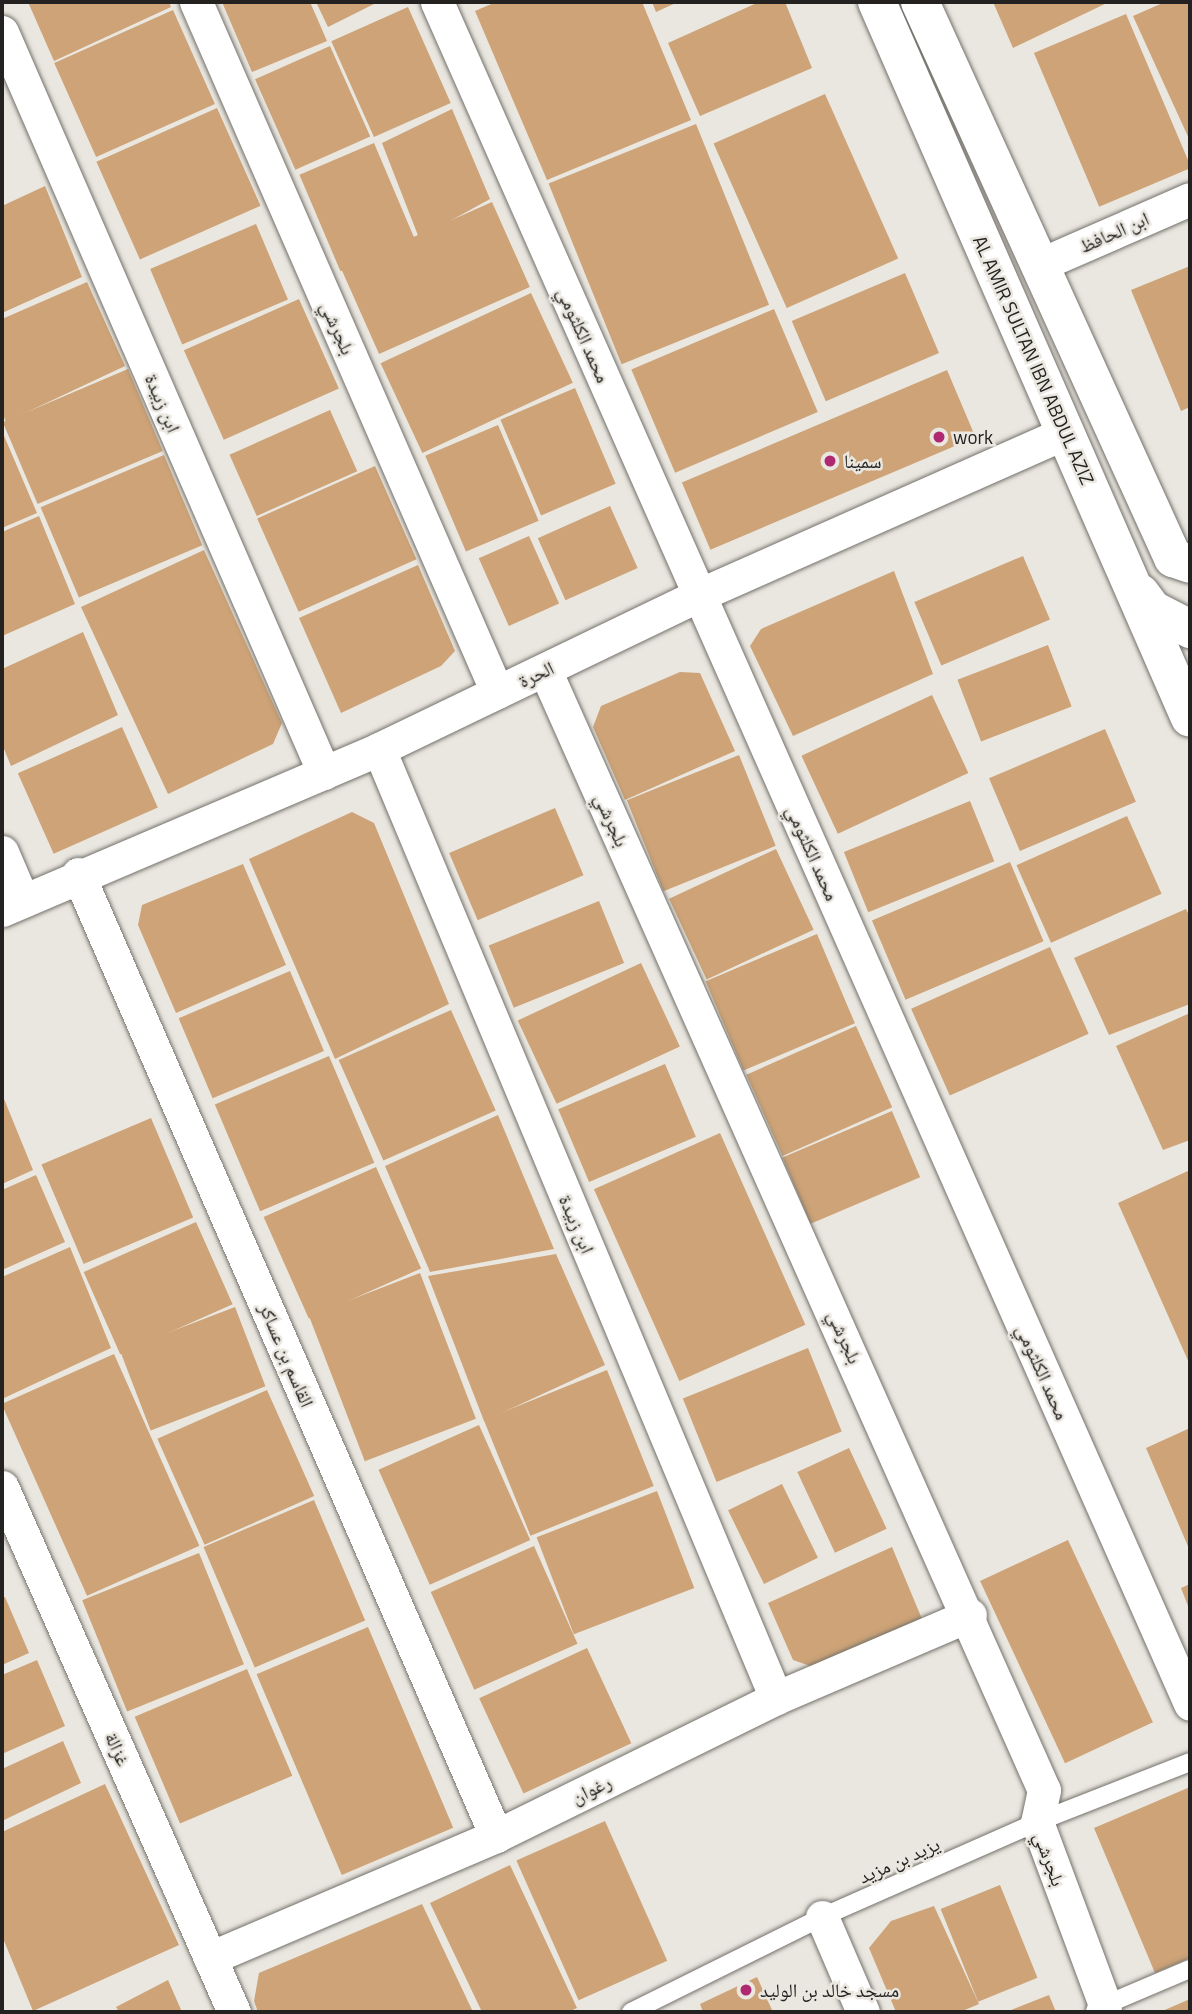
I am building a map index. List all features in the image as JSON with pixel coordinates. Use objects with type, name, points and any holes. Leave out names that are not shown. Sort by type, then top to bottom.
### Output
[{"type":"street","name":"بلجرشي","points":[[196,2],[498,692]]},
{"type":"street","name":"محمد الكلثومي","points":[[437,2],[1190,1704]]},
{"type":"street","name":"AL AMIR SULTAN IBN ABDUL AZIZ","points":[[877,2],[1190,718]]},
{"type":"street","points":[[920,2],[1039,265],[1182,561],[1190,619],[1184,647],[1190,691]]},
{"type":"street","name":"ابن زبيدة","points":[[2,32],[324,773]]},
{"type":"street","name":"ابن الحافظ","points":[[1039,265],[1190,199]]},
{"type":"street","name":"الحرة","points":[[12,906],[78,874],[379,749],[699,595],[1067,432]]},
{"type":"street","points":[[1134,586],[1153,610],[1190,619]]},
{"type":"street","name":"بلجرشي","points":[[545,670],[970,1615],[1044,1790],[1037,1822],[1103,2009]]},
{"type":"street","name":"ابن زبيدة","points":[[379,749],[776,1698]]},
{"type":"street","points":[[2,852],[12,906]]},
{"type":"street","name":"القاسم بن عساكر","points":[[78,874],[496,1836]]},
{"type":"street","name":"غزالة","points":[[2,1487],[234,2012]]},
{"type":"street","name":"رغوان","points":[[210,1958],[496,1836],[776,1698],[970,1615]]},
{"type":"street","points":[[822,1917],[863,2012]]},
{"type":"lane","name":"يزيد بن مزيد","points":[[631,2012],[822,1917],[1037,1822],[1190,1762]]},
{"type":"lane","points":[[1103,2009],[1190,1969]]},
{"type":"building","points":[[28,2],[169,2],[171,7],[54,61]]},
{"type":"building","points":[[222,2],[310,2],[327,41],[252,72]]},
{"type":"building","points":[[316,2],[378,2],[328,27]]},
{"type":"building","points":[[496,2],[642,2],[691,120],[547,180],[475,11]]},
{"type":"building","points":[[652,2],[678,2],[656,12]]},
{"type":"building","points":[[759,2],[785,2],[812,68],[700,116],[668,43]]},
{"type":"building","points":[[993,2],[1109,2],[1013,48]]},
{"type":"building","points":[[1165,2],[1190,2],[1190,141],[1133,16]]},
{"type":"building","points":[[408,7],[451,103],[374,137],[331,41]]},
{"type":"building","points":[[173,10],[215,104],[96,157],[54,63]]},
{"type":"building","points":[[1126,14],[1190,168],[1099,207],[1034,53]]},
{"type":"building","points":[[330,46],[370,136],[295,170],[255,79]]},
{"type":"building","points":[[825,94],[898,258],[787,308],[714,144]]},
{"type":"building","points":[[217,108],[261,206],[140,259],[96,162]]},
{"type":"building","points":[[452,109],[490,199],[419,238],[382,143]]},
{"type":"building","points":[[696,124],[769,305],[622,364],[549,184]]},
{"type":"building","points":[[374,143],[415,240],[340,271],[299,175]]},
{"type":"building","points":[[45,186],[82,277],[2,313],[2,206]]},
{"type":"building","points":[[492,202],[530,287],[379,354],[341,269]]},
{"type":"building","points":[[256,224],[288,299],[182,344],[150,269]]},
{"type":"building","points":[[1190,266],[1190,407],[1181,411],[1131,290]]},
{"type":"building","points":[[905,273],[939,353],[826,401],[792,321]]},
{"type":"building","points":[[87,282],[125,366],[6,422],[2,412],[2,319]]},
{"type":"building","points":[[531,293],[573,383],[422,453],[381,363]]},
{"type":"building","points":[[299,299],[339,389],[224,440],[184,350]]},
{"type":"building","points":[[774,309],[818,412],[675,473],[631,370]]},
{"type":"building","points":[[128,369],[163,451],[38,504],[3,422]]},
{"type":"building","name":"سمينا","points":[[947,370],[976,437],[710,550],[682,483]]},
{"type":"building","points":[[575,388],[616,484],[541,515],[500,420]]},
{"type":"building","points":[[330,410],[357,471],[257,516],[230,455]]},
{"type":"building","points":[[498,425],[539,521],[466,552],[425,456]]},
{"type":"building","points":[[2,431],[37,513],[2,528]]},
{"type":"building","points":[[164,455],[202,545],[79,598],[41,507]]},
{"type":"building","points":[[375,466],[416,559],[299,612],[257,518]]},
{"type":"building","points":[[610,506],[638,568],[565,600],[538,538]]},
{"type":"building","points":[[39,516],[75,604],[2,636],[2,532]]},
{"type":"building","points":[[529,536],[559,604],[509,626],[479,558]]},
{"type":"building","points":[[204,550],[282,723],[273,744],[168,794],[81,607]]},
{"type":"building","points":[[1023,556],[1050,620],[941,666],[914,602]]},
{"type":"building","points":[[418,565],[455,651],[441,666],[341,713],[299,618]]},
{"type":"building","points":[[894,571],[933,674],[793,736],[750,646],[761,629]]},
{"type":"building","points":[[83,632],[118,715],[11,766],[2,744],[2,669]]},
{"type":"building","points":[[1048,645],[1072,707],[981,741],[957,680]]},
{"type":"building","points":[[680,672],[700,673],[735,751],[625,800],[593,727],[601,706]]},
{"type":"building","points":[[932,695],[968,773],[838,834],[801,756]]},
{"type":"building","points":[[122,727],[158,807],[54,854],[18,773]]},
{"type":"building","points":[[1105,729],[1136,802],[1020,851],[989,778]]},
{"type":"building","points":[[739,755],[776,846],[664,891],[627,800]]},
{"type":"building","points":[[970,801],[994,861],[868,912],[844,852]]},
{"type":"building","points":[[555,808],[584,875],[478,920],[449,853]]},
{"type":"building","points":[[352,812],[374,823],[449,1004],[335,1059],[249,859]]},
{"type":"building","points":[[1127,816],[1162,894],[1051,943],[1016,865]]},
{"type":"building","points":[[776,849],[814,930],[707,980],[669,899]]},
{"type":"building","points":[[1010,862],[1044,941],[906,1000],[872,921]]},
{"type":"building","points":[[243,864],[286,965],[176,1013],[138,925],[142,905]]},
{"type":"building","points":[[599,901],[624,963],[514,1008],[489,946]]},
{"type":"building","points":[[1186,909],[1190,917],[1190,1004],[1109,1035],[1074,958]]},
{"type":"building","points":[[817,934],[855,1023],[744,1071],[706,981]]},
{"type":"building","points":[[1050,947],[1089,1034],[950,1096],[911,1009]]},
{"type":"building","points":[[641,963],[680,1046],[557,1104],[518,1020]]},
{"type":"building","points":[[290,971],[324,1051],[213,1098],[179,1018]]},
{"type":"building","points":[[451,1010],[496,1110],[383,1161],[339,1060]]},
{"type":"building","points":[[1190,1013],[1190,1140],[1163,1150],[1116,1046]]},
{"type":"building","points":[[856,1026],[892,1107],[783,1156],[746,1075]]},
{"type":"building","points":[[329,1056],[374,1163],[260,1211],[215,1104]]},
{"type":"building","points":[[665,1064],[696,1137],[589,1182],[558,1109]]},
{"type":"building","points":[[2,1094],[33,1170],[2,1184]]},
{"type":"building","points":[[892,1111],[920,1177],[811,1224],[782,1157]]},
{"type":"building","points":[[498,1115],[554,1249],[430,1272],[385,1166]]},
{"type":"building","points":[[151,1118],[193,1217],[84,1264],[41,1164]]},
{"type":"building","points":[[720,1133],[805,1325],[679,1381],[594,1189]]},
{"type":"building","points":[[376,1167],[421,1268],[309,1318],[264,1217]]},
{"type":"building","points":[[1190,1170],[1190,1365],[1118,1203]]},
{"type":"building","points":[[36,1175],[65,1242],[2,1270],[2,1190]]},
{"type":"building","points":[[196,1222],[233,1304],[120,1354],[84,1272]]},
{"type":"building","points":[[70,1247],[111,1348],[2,1399],[2,1277]]},
{"type":"building","points":[[556,1254],[605,1365],[484,1421],[428,1276]]},
{"type":"building","points":[[420,1273],[476,1419],[365,1461],[309,1316]]},
{"type":"building","points":[[235,1307],[265,1386],[151,1430],[120,1351]]},
{"type":"building","points":[[808,1348],[842,1431],[717,1482],[683,1399]]},
{"type":"building","points":[[114,1354],[199,1546],[87,1596],[2,1404]]},
{"type":"building","points":[[607,1370],[654,1486],[531,1536],[484,1420]]},
{"type":"building","points":[[267,1390],[314,1496],[205,1545],[157,1439]]},
{"type":"building","points":[[479,1425],[530,1540],[430,1585],[379,1470]]},
{"type":"building","points":[[1190,1428],[1190,1551],[1146,1448]]},
{"type":"building","points":[[849,1448],[887,1529],[835,1553],[797,1472]]},
{"type":"building","points":[[782,1484],[818,1558],[764,1584],[728,1510]]},
{"type":"building","points":[[657,1491],[694,1588],[574,1634],[537,1537]]},
{"type":"building","points":[[314,1500],[365,1621],[255,1667],[204,1547]]},
{"type":"building","points":[[1068,1540],[1153,1722],[1065,1763],[980,1581]]},
{"type":"building","points":[[534,1546],[578,1644],[474,1690],[431,1592]]},
{"type":"building","points":[[892,1547],[922,1619],[816,1668],[793,1660],[768,1603]]},
{"type":"building","points":[[199,1553],[244,1664],[127,1711],[82,1600]]},
{"type":"building","points":[[1190,1584],[1190,1611],[1181,1588]]},
{"type":"building","points":[[5,1597],[29,1653],[2,1665],[2,1598]]},
{"type":"building","points":[[368,1627],[453,1828],[342,1875],[257,1674]]},
{"type":"building","points":[[587,1648],[631,1743],[524,1793],[479,1698]]},
{"type":"building","points":[[37,1660],[65,1726],[2,1754],[2,1675]]},
{"type":"building","points":[[247,1669],[292,1776],[180,1823],[135,1717]]},
{"type":"building","points":[[63,1741],[81,1783],[2,1821],[2,1769]]},
{"type":"building","points":[[105,1784],[179,1945],[33,2011],[2,1936],[2,1832]]},
{"type":"building","points":[[1190,1787],[1190,1958],[1155,1973],[1094,1828]]},
{"type":"building","points":[[605,1821],[667,1961],[579,2000],[516,1860]]},
{"type":"building","points":[[510,1865],[577,2008],[568,2012],[482,2012],[430,1903]]},
{"type":"building","points":[[1000,1885],[1037,1978],[978,2002],[941,1909]]},
{"type":"building","points":[[422,1904],[473,2012],[258,2012],[254,2001],[259,1973]]},
{"type":"building","points":[[934,1906],[979,2004],[960,2012],[896,2012],[869,1948],[891,1921]]},
{"type":"building","name":"مسجد خالد بن الوليد","points":[[757,1977],[773,2012],[703,2012],[700,2004]]},
{"type":"building","points":[[168,1980],[182,2012],[119,2012],[116,2007]]},
{"type":"building","points":[[1049,1995],[1056,2012],[1006,2012]]},
{"type":"building","points":[[1190,1999],[1190,2012],[1160,2012]]},
{"type":"place","name":"work","points":[[939,437]]},
{"type":"place","name":"سمينا","points":[[830,461]]},
{"type":"place","name":"مسجد خالد بن الوليد","points":[[746,1990]]}]
